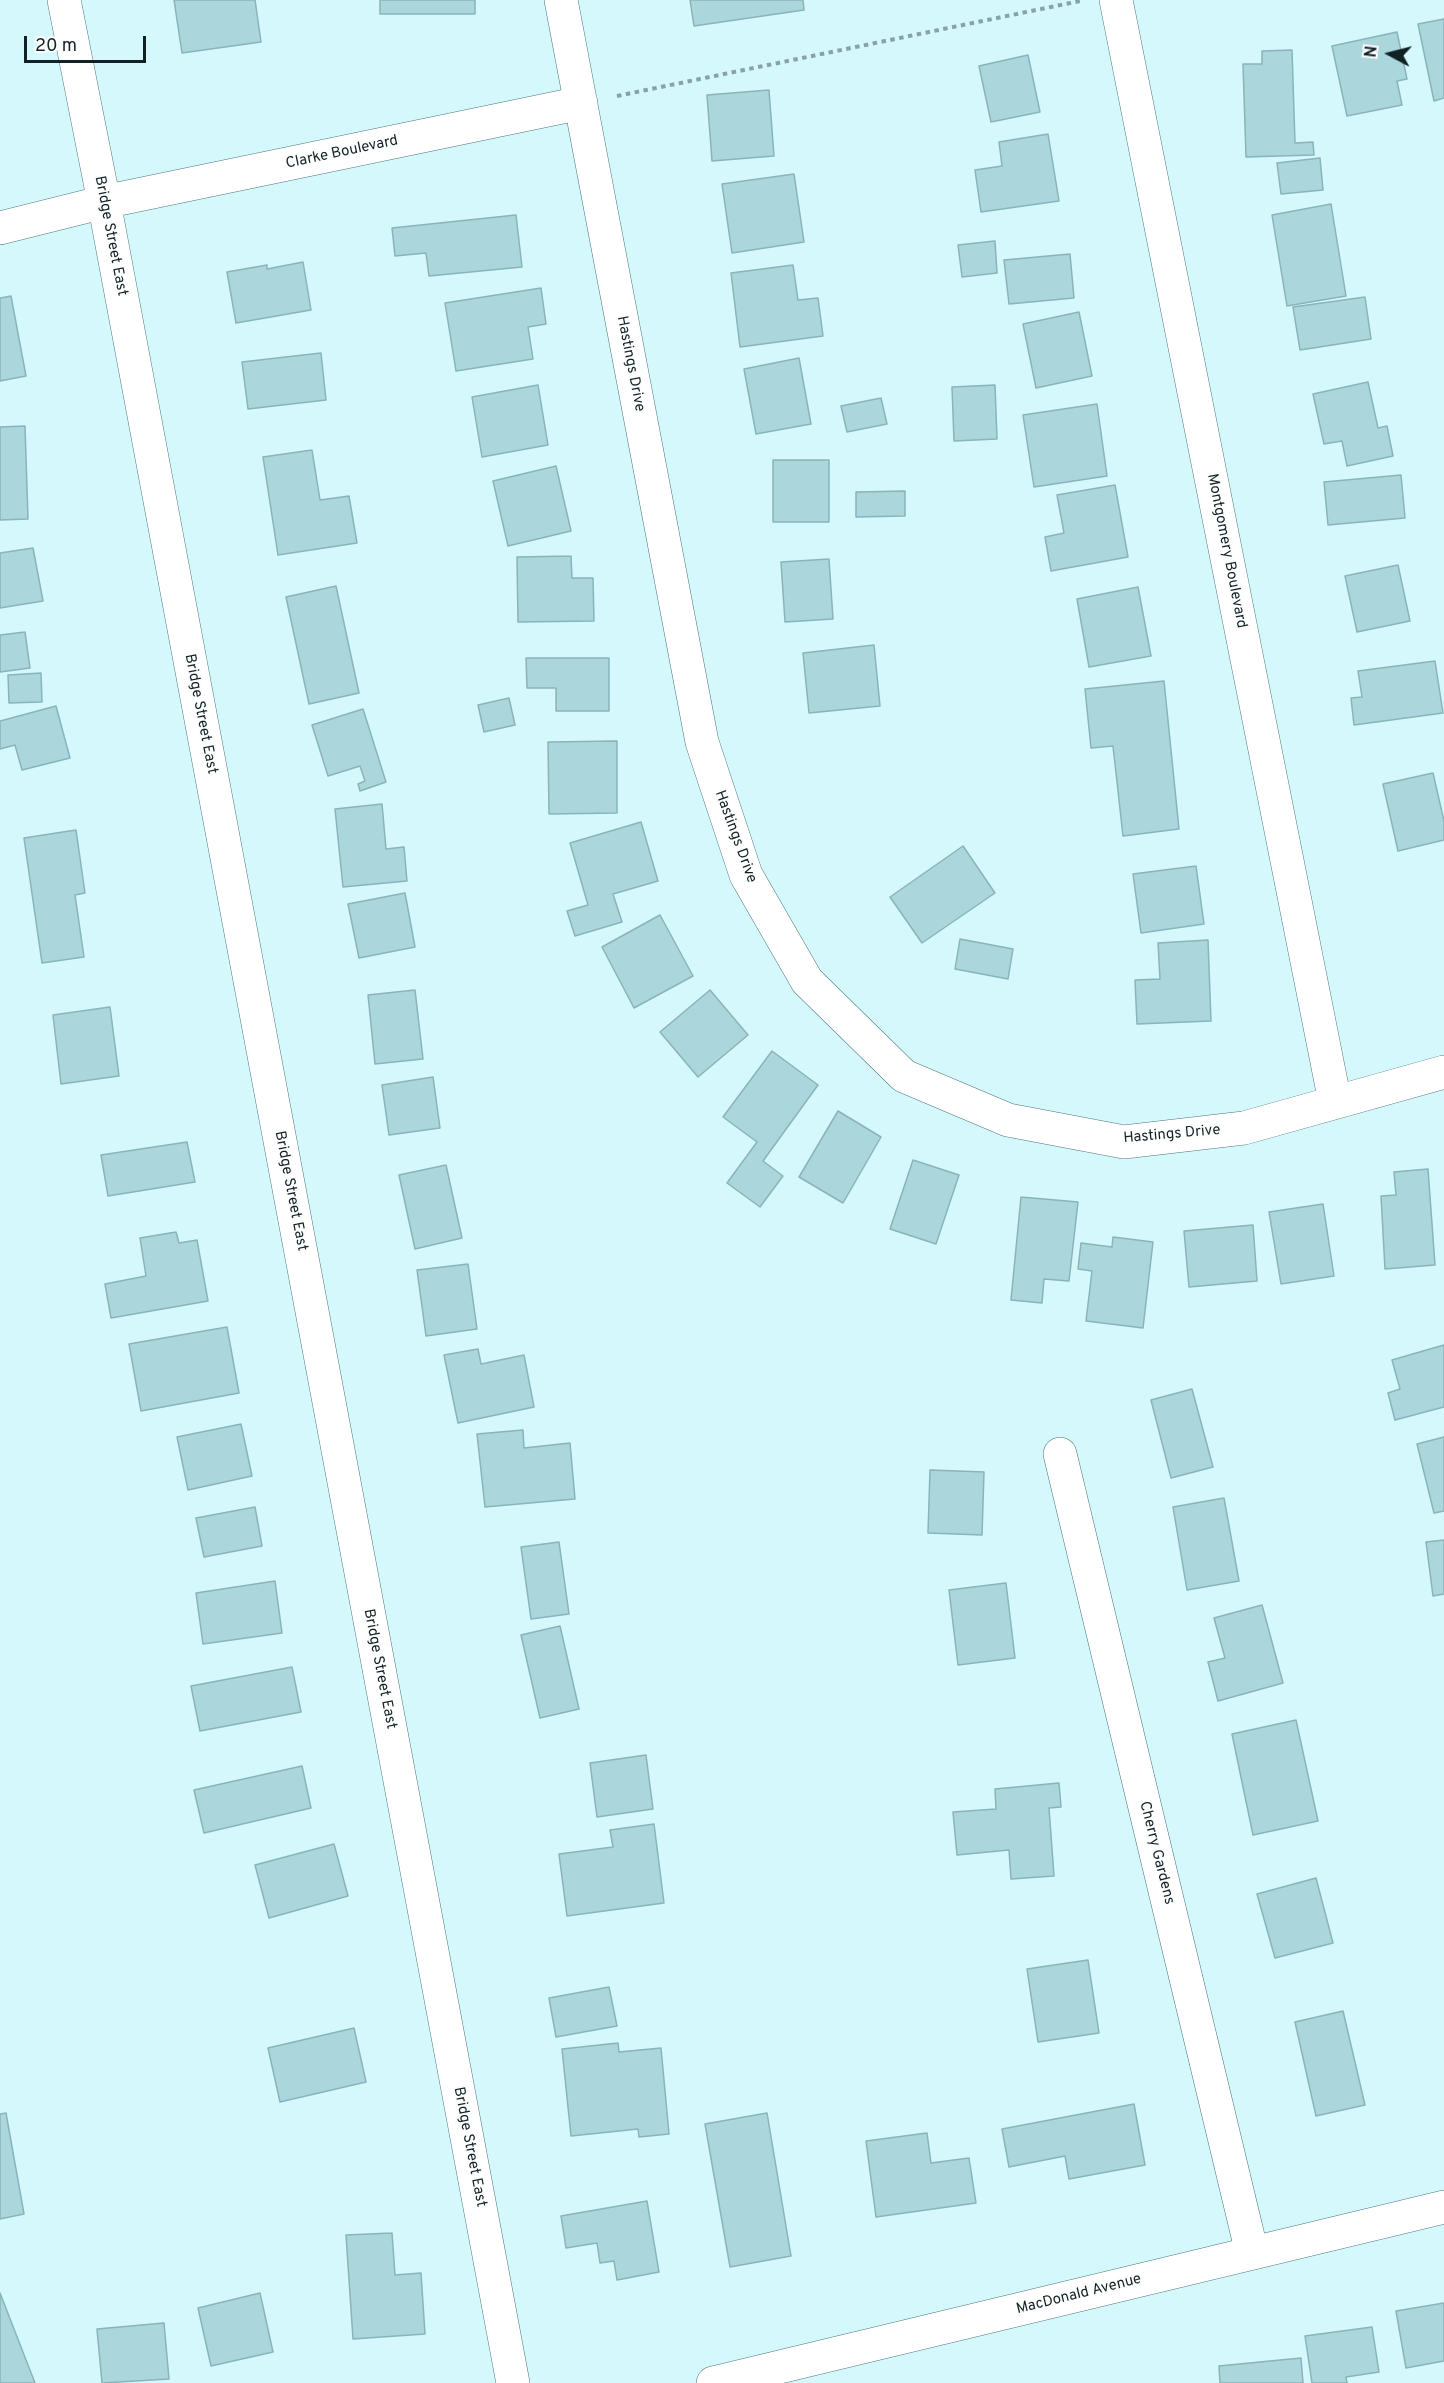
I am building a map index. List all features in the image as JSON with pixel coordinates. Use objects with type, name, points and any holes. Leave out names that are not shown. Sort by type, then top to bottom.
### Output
[{"type":"street","name":"Bridge Street East","points":[[64,0],[104,202],[513,2383]]},
{"type":"street","name":"Hastings Drive","points":[[561,0],[702,742],[746,875],[807,981],[904,1076],[1008,1120],[1124,1142],[1244,1128],[1444,1072]]},
{"type":"street","name":"Montgomery Boulevard","points":[[1116,0],[1335,1102]]},
{"type":"street","name":"Clarke Boulevard","points":[[0,228],[104,202],[581,103]]},
{"type":"street","name":"Cherry Gardens","points":[[1060,1454],[1252,2253]]},
{"type":"street","name":"MacDonald Avenue","points":[[713,2383],[1444,2207]]},
{"type":"path","points":[[581,103],[1087,0]]},
{"type":"building","points":[[174,0],[255,0],[261,42],[182,53]]},
{"type":"building","points":[[380,0],[475,0],[475,14],[380,14]]},
{"type":"building","points":[[690,0],[803,0],[804,10],[694,26]]},
{"type":"building","points":[[1444,19],[1444,98],[1434,101],[1418,24]]},
{"type":"building","points":[[1397,32],[1407,79],[1397,81],[1402,105],[1347,116],[1332,46]]},
{"type":"building","points":[[1292,50],[1295,143],[1313,142],[1314,155],[1246,157],[1243,64],[1262,64],[1262,51]]},
{"type":"building","points":[[1028,55],[1040,112],[991,122],[979,66]]},
{"type":"building","points":[[769,90],[774,156],[712,161],[707,95]]},
{"type":"building","points":[[1048,134],[1059,201],[981,212],[975,170],[1002,166],[999,142]]},
{"type":"building","points":[[1320,158],[1323,190],[1281,194],[1277,163]]},
{"type":"building","points":[[794,174],[804,242],[732,253],[722,184]]},
{"type":"building","points":[[1331,204],[1346,296],[1287,306],[1272,215]]},
{"type":"building","points":[[516,215],[522,267],[429,276],[426,253],[395,256],[392,228]]},
{"type":"building","points":[[995,241],[997,273],[962,277],[958,245]]},
{"type":"building","points":[[1070,254],[1074,298],[1009,304],[1004,260]]},
{"type":"building","points":[[303,262],[311,310],[236,323],[227,272],[267,265],[267,269]]},
{"type":"building","points":[[793,265],[798,300],[818,298],[823,336],[740,347],[731,273]]},
{"type":"building","points":[[541,288],[546,324],[528,327],[533,359],[456,371],[445,303]]},
{"type":"building","points":[[11,296],[26,376],[0,381],[0,298]]},
{"type":"building","points":[[1365,297],[1371,339],[1300,350],[1293,307]]},
{"type":"building","points":[[1079,312],[1092,376],[1036,388],[1023,324]]},
{"type":"building","points":[[321,353],[326,400],[248,409],[242,362]]},
{"type":"building","points":[[799,358],[811,424],[756,434],[744,369]]},
{"type":"building","points":[[1368,382],[1378,428],[1387,426],[1393,456],[1347,466],[1342,441],[1324,444],[1313,394]]},
{"type":"building","points":[[538,385],[548,445],[482,457],[472,397]]},
{"type":"building","points":[[995,385],[997,439],[954,441],[952,387]]},
{"type":"building","points":[[881,398],[887,424],[847,432],[841,406]]},
{"type":"building","points":[[1097,404],[1107,476],[1034,487],[1023,415]]},
{"type":"building","points":[[25,426],[28,519],[0,520],[0,427]]},
{"type":"building","points":[[312,450],[320,500],[349,496],[357,543],[278,555],[263,457]]},
{"type":"building","points":[[773,460],[829,460],[829,522],[773,522]]},
{"type":"building","points":[[556,466],[571,531],[508,546],[493,481]]},
{"type":"building","points":[[1401,475],[1405,518],[1328,525],[1324,482]]},
{"type":"building","points":[[1115,485],[1128,557],[1051,571],[1045,537],[1064,533],[1057,495]]},
{"type":"building","points":[[905,491],[905,516],[856,517],[856,492]]},
{"type":"building","points":[[33,548],[43,601],[0,608],[0,553]]},
{"type":"building","points":[[571,556],[572,578],[593,578],[594,621],[518,622],[517,557]]},
{"type":"building","points":[[829,559],[833,619],[785,622],[781,562]]},
{"type":"building","points":[[1398,565],[1410,621],[1357,632],[1345,576]]},
{"type":"building","points":[[336,586],[359,693],[309,704],[286,597]]},
{"type":"building","points":[[1138,587],[1151,656],[1089,667],[1077,599]]},
{"type":"building","points":[[25,632],[30,668],[0,672],[0,635]]},
{"type":"building","points":[[874,645],[880,706],[809,713],[803,653]]},
{"type":"building","points":[[526,658],[609,658],[609,711],[556,711],[556,688],[527,688]]},
{"type":"building","points":[[1435,661],[1443,713],[1354,725],[1351,698],[1362,697],[1358,671]]},
{"type":"building","points":[[41,673],[42,702],[9,703],[8,675]]},
{"type":"building","points":[[1164,681],[1179,829],[1123,836],[1113,746],[1091,748],[1085,689]]},
{"type":"building","points":[[509,698],[515,725],[484,732],[478,705]]},
{"type":"building","points":[[56,706],[70,758],[22,770],[15,745],[0,749],[0,721]]},
{"type":"building","points":[[363,709],[386,782],[360,791],[358,784],[365,781],[360,766],[328,776],[312,725]]},
{"type":"building","points":[[617,741],[617,813],[549,814],[548,742]]},
{"type":"building","points":[[1433,773],[1444,821],[1444,840],[1398,851],[1383,784]]},
{"type":"building","points":[[382,804],[386,849],[404,847],[407,881],[343,887],[335,809]]},
{"type":"building","points":[[641,822],[658,881],[613,894],[622,922],[575,936],[567,911],[588,905],[570,843]]},
{"type":"building","points":[[76,830],[85,893],[75,895],[84,957],[42,963],[24,838]]},
{"type":"building","points":[[963,846],[995,893],[922,943],[890,897]]},
{"type":"building","points":[[1196,866],[1204,924],[1141,933],[1133,874]]},
{"type":"building","points":[[405,893],[415,947],[359,958],[348,904]]},
{"type":"building","points":[[660,915],[693,976],[634,1008],[602,947]]},
{"type":"building","points":[[960,939],[1013,949],[1008,979],[955,969]]},
{"type":"building","points":[[1208,940],[1211,1021],[1137,1024],[1135,980],[1160,979],[1158,943]]},
{"type":"building","points":[[415,990],[423,1059],[375,1064],[368,995]]},
{"type":"building","points":[[710,990],[748,1035],[698,1077],[660,1032]]},
{"type":"building","points":[[110,1007],[119,1076],[61,1084],[53,1015]]},
{"type":"building","points":[[772,1051],[818,1085],[763,1161],[783,1176],[760,1207],[727,1183],[757,1142],[723,1117]]},
{"type":"building","points":[[433,1077],[440,1128],[389,1135],[382,1085]]},
{"type":"building","points":[[838,1111],[881,1137],[843,1203],[799,1177]]},
{"type":"building","points":[[187,1142],[195,1182],[108,1196],[101,1155]]},
{"type":"building","points":[[913,1160],[959,1175],[936,1244],[890,1229]]},
{"type":"building","points":[[446,1165],[462,1238],[415,1249],[399,1175]]},
{"type":"building","points":[[1428,1169],[1435,1265],[1385,1269],[1381,1196],[1396,1195],[1394,1172]]},
{"type":"building","points":[[1021,1197],[1078,1202],[1069,1281],[1044,1279],[1042,1303],[1011,1300]]},
{"type":"building","points":[[1323,1204],[1334,1276],[1281,1284],[1269,1212]]},
{"type":"building","points":[[1253,1225],[1257,1281],[1189,1287],[1184,1231]]},
{"type":"building","points":[[176,1232],[179,1243],[197,1240],[208,1301],[111,1318],[105,1284],[146,1276],[140,1238]]},
{"type":"building","points":[[1113,1237],[1153,1242],[1143,1328],[1086,1321],[1092,1271],[1078,1269],[1081,1243],[1112,1247]]},
{"type":"building","points":[[468,1264],[477,1329],[426,1336],[417,1270]]},
{"type":"building","points":[[227,1327],[239,1393],[141,1411],[129,1344]]},
{"type":"building","points":[[1444,1345],[1444,1407],[1395,1420],[1388,1393],[1400,1389],[1392,1360]]},
{"type":"building","points":[[478,1349],[481,1364],[524,1355],[534,1407],[458,1423],[444,1355]]},
{"type":"building","points":[[1192,1389],[1213,1467],[1171,1478],[1151,1400]]},
{"type":"building","points":[[241,1424],[252,1476],[188,1490],[177,1437]]},
{"type":"building","points":[[523,1430],[524,1448],[570,1443],[575,1499],[485,1507],[477,1434]]},
{"type":"building","points":[[1444,1437],[1444,1511],[1434,1513],[1417,1444]]},
{"type":"building","points":[[930,1470],[984,1472],[982,1535],[928,1533]]},
{"type":"building","points":[[1224,1498],[1239,1581],[1187,1590],[1173,1507]]},
{"type":"building","points":[[255,1507],[262,1546],[204,1557],[196,1518]]},
{"type":"building","points":[[1444,1540],[1444,1594],[1433,1596],[1426,1542]]},
{"type":"building","points":[[559,1542],[569,1614],[531,1619],[521,1547]]},
{"type":"building","points":[[275,1581],[282,1633],[203,1644],[196,1593]]},
{"type":"building","points":[[1006,1583],[1015,1658],[958,1665],[949,1590]]},
{"type":"building","points":[[1262,1605],[1283,1683],[1218,1701],[1208,1662],[1225,1658],[1214,1618]]},
{"type":"building","points":[[560,1626],[579,1709],[540,1718],[521,1635]]},
{"type":"building","points":[[292,1667],[301,1712],[200,1731],[191,1686]]},
{"type":"building","points":[[1296,1720],[1318,1821],[1253,1835],[1232,1734]]},
{"type":"building","points":[[646,1755],[653,1809],[597,1817],[590,1763]]},
{"type":"building","points":[[302,1766],[311,1808],[204,1833],[194,1790]]},
{"type":"building","points":[[1059,1783],[1061,1807],[1049,1808],[1054,1876],[1011,1879],[1009,1850],[957,1855],[953,1812],[996,1809],[995,1789]]},
{"type":"building","points":[[654,1824],[664,1903],[567,1916],[559,1854],[613,1847],[610,1830]]},
{"type":"building","points":[[334,1844],[348,1896],[269,1918],[255,1865]]},
{"type":"building","points":[[1316,1878],[1333,1943],[1275,1958],[1257,1894]]},
{"type":"building","points":[[1088,1960],[1099,2033],[1038,2042],[1027,1969]]},
{"type":"building","points":[[609,1987],[617,2026],[556,2037],[549,1998]]},
{"type":"building","points":[[1343,2011],[1365,2105],[1316,2116],[1295,2022]]},
{"type":"building","points":[[354,2028],[366,2082],[280,2102],[268,2048]]},
{"type":"building","points":[[618,2043],[619,2052],[661,2048],[669,2134],[639,2137],[638,2129],[571,2136],[562,2049]]},
{"type":"building","points":[[1134,2104],[1145,2165],[1069,2179],[1065,2156],[1009,2167],[1002,2129]]},
{"type":"building","points":[[6,2113],[24,2214],[0,2219],[0,2114]]},
{"type":"building","points":[[767,2113],[791,2256],[730,2267],[705,2124]]},
{"type":"building","points":[[927,2133],[931,2163],[969,2158],[976,2203],[876,2217],[866,2141]]},
{"type":"building","points":[[647,2201],[659,2272],[617,2280],[614,2261],[600,2263],[597,2243],[566,2248],[561,2216]]},
{"type":"building","points":[[392,2233],[395,2275],[421,2273],[425,2334],[353,2339],[346,2235]]},
{"type":"building","points":[[0,2293],[35,2383],[0,2383]]},
{"type":"building","points":[[260,2293],[273,2352],[211,2366],[198,2308]]},
{"type":"building","points":[[1444,2303],[1444,2361],[1406,2368],[1396,2311]]},
{"type":"building","points":[[164,2323],[169,2379],[102,2383],[97,2329]]},
{"type":"building","points":[[1372,2327],[1379,2372],[1346,2377],[1347,2383],[1312,2383],[1305,2336]]},
{"type":"building","points":[[1301,2358],[1303,2383],[1220,2383],[1219,2366]]}]
